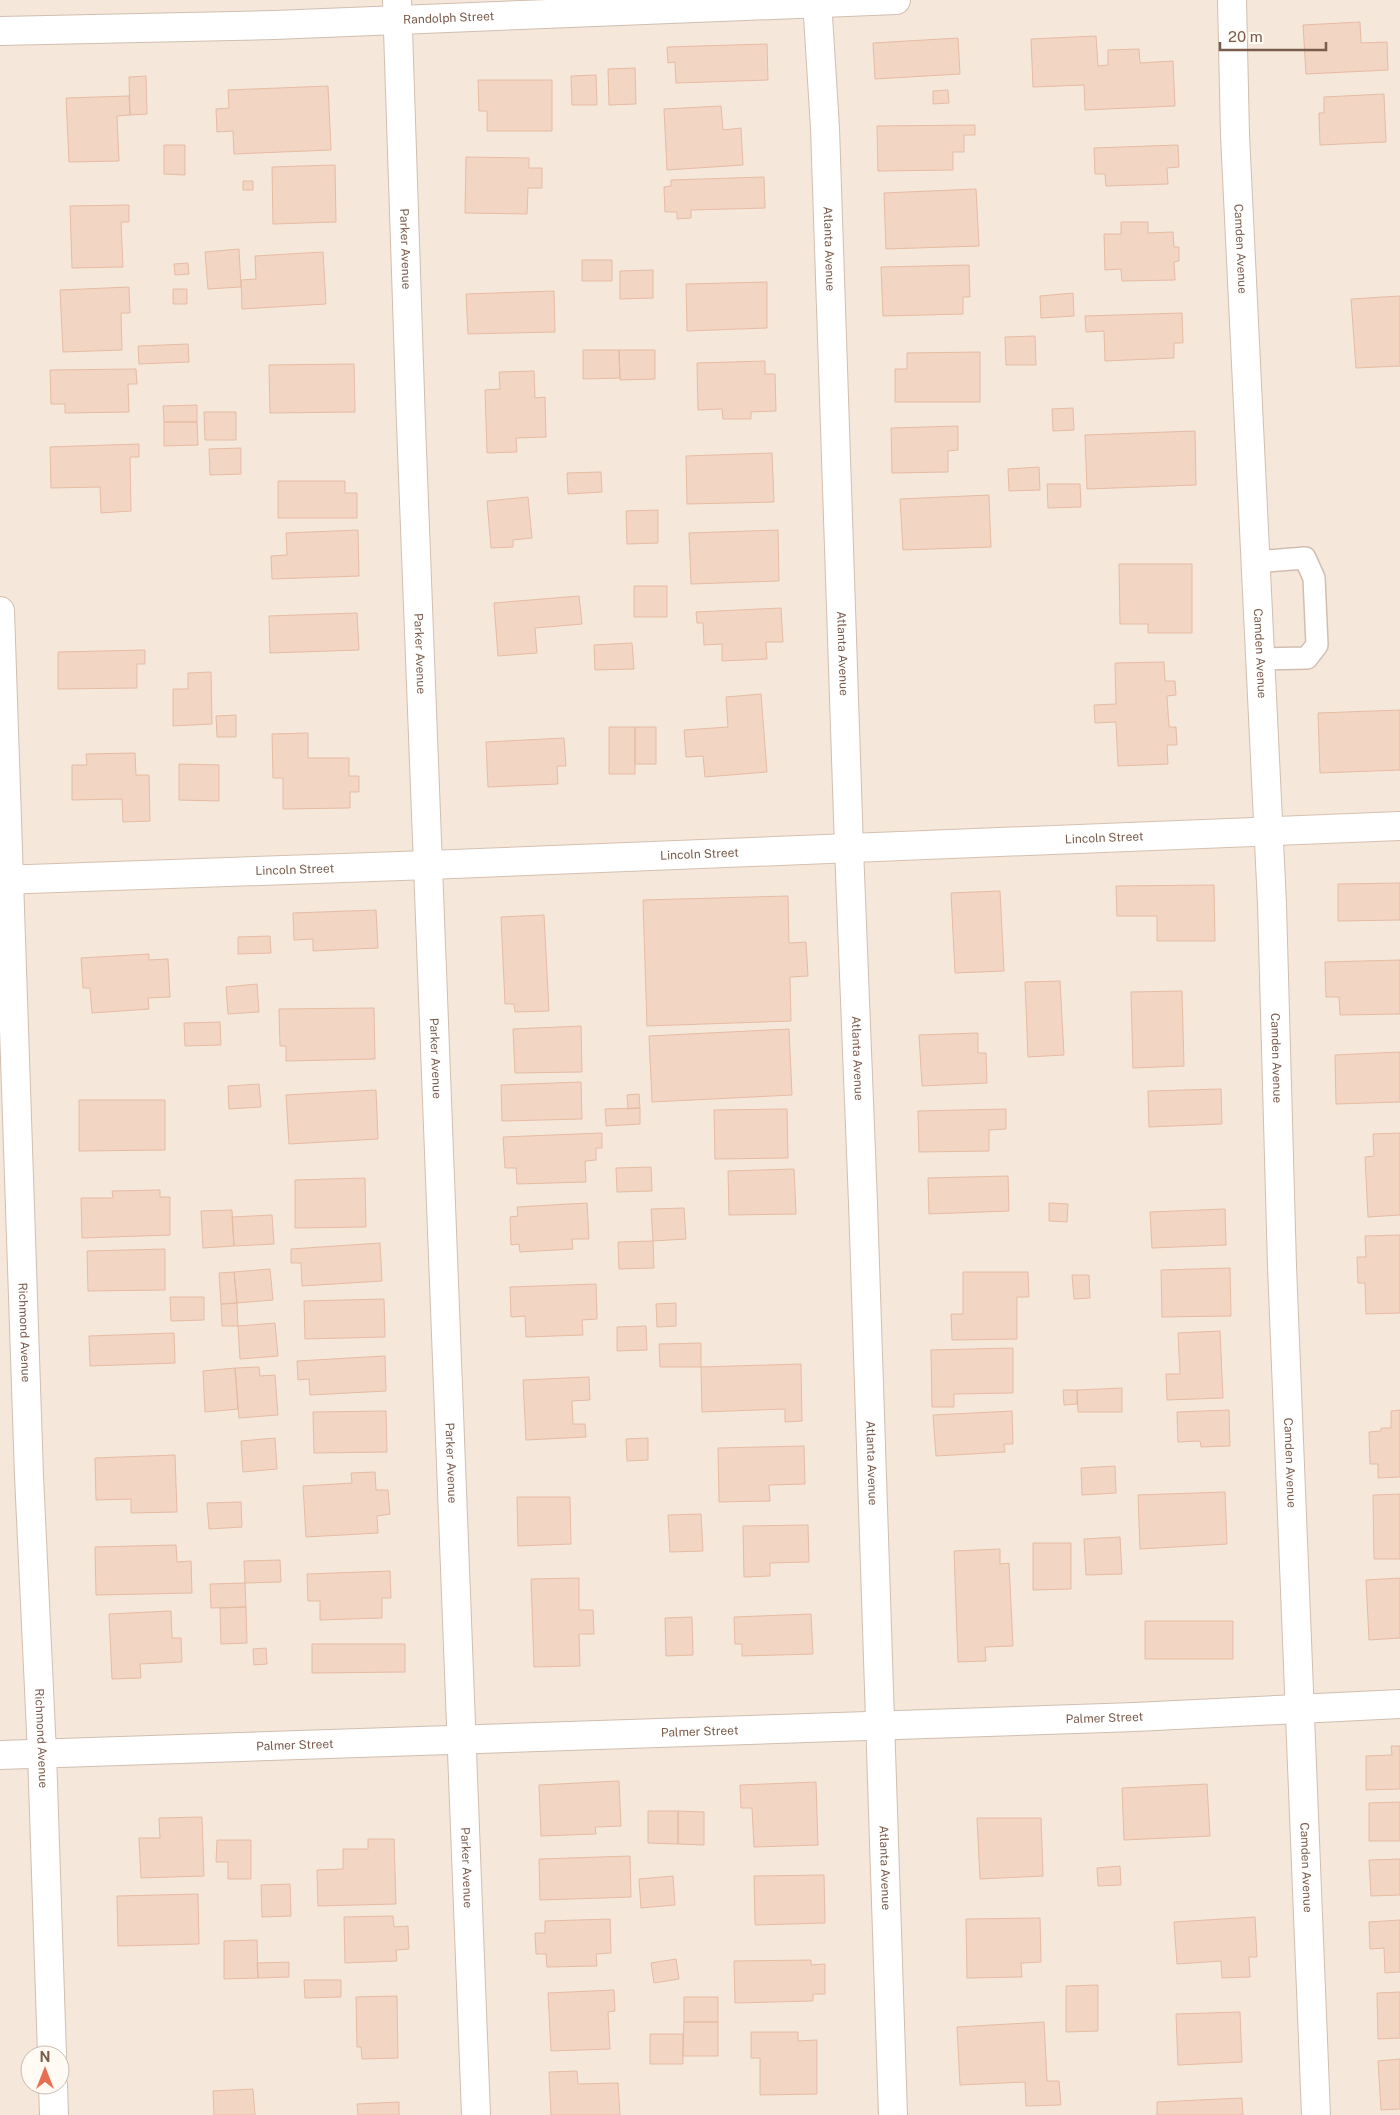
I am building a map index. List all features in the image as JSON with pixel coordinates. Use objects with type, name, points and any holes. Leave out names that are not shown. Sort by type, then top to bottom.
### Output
[{"type":"street","name":"Randolph Street","points":[[0,31],[397,10],[896,0]]},
{"type":"street","name":"Camden Avenue","points":[[1232,0],[1235,145],[1268,830],[1298,1709],[1316,2115]]},
{"type":"street","name":"Atlanta Avenue","points":[[817,1],[825,138],[893,2115]]},
{"type":"street","name":"Parker Avenue","points":[[397,10],[410,424],[429,865],[476,2115]]},
{"type":"street","name":"Richmond Avenue","points":[[0,611],[5,879],[42,1753],[52,2045]]},
{"type":"street","name":"Lincoln Street","points":[[5,879],[429,865],[1400,826]]},
{"type":"street","name":"Palmer Street","points":[[0,1755],[1135,1717],[1400,1704]]},
{"type":"street","points":[[53,2095],[54,2115]]},
{"type":"lane","points":[[1255,562],[1305,558],[1314,578],[1317,645],[1308,658],[1260,659]]},
{"type":"shaded area","points":[[0,0],[1400,0],[1400,2115],[0,2115]]},
{"type":"building","points":[[1360,22],[1361,43],[1387,42],[1388,70],[1306,74],[1303,25]]},
{"type":"building","points":[[1096,36],[1098,66],[1108,65],[1108,50],[1139,49],[1140,63],[1173,61],[1175,106],[1085,110],[1084,85],[1033,87],[1031,39]]},
{"type":"building","points":[[958,38],[960,74],[875,79],[873,43]]},
{"type":"building","points":[[767,44],[768,80],[676,83],[675,62],[668,63],[667,47]]},
{"type":"building","points":[[635,68],[636,104],[609,105],[608,69]]},
{"type":"building","points":[[596,75],[597,105],[572,105],[571,76]]},
{"type":"building","points":[[146,76],[147,114],[130,115],[129,77]]},
{"type":"building","points":[[478,80],[552,80],[552,131],[487,131],[487,111],[479,111]]},
{"type":"building","points":[[328,86],[331,150],[234,154],[233,131],[217,132],[216,109],[229,108],[228,90]]},
{"type":"building","points":[[948,90],[949,103],[933,104],[933,91]]},
{"type":"building","points":[[1384,94],[1386,142],[1320,145],[1319,113],[1324,113],[1324,97]]},
{"type":"building","points":[[129,96],[130,115],[117,116],[119,161],[69,162],[66,98]]},
{"type":"building","points":[[721,106],[723,130],[741,128],[743,165],[667,170],[664,109]]},
{"type":"building","points":[[975,125],[975,135],[964,135],[964,152],[953,152],[953,170],[878,171],[877,126]]},
{"type":"building","points":[[164,145],[185,145],[185,175],[164,174]]},
{"type":"building","points":[[1178,145],[1179,167],[1167,168],[1168,184],[1106,186],[1105,174],[1095,174],[1094,148]]},
{"type":"building","points":[[466,157],[529,158],[529,168],[542,168],[542,188],[528,188],[527,214],[465,213]]},
{"type":"building","points":[[335,165],[336,222],[273,224],[272,167]]},
{"type":"building","points":[[764,177],[765,208],[691,210],[691,218],[677,219],[677,212],[665,212],[664,187],[671,186],[671,180]]},
{"type":"building","points":[[243,181],[253,181],[253,190],[243,190]]},
{"type":"building","points":[[976,189],[979,246],[886,249],[884,193]]},
{"type":"building","points":[[129,205],[129,222],[121,222],[123,267],[72,268],[70,206]]},
{"type":"building","points":[[1121,222],[1148,222],[1148,233],[1173,232],[1174,247],[1179,247],[1179,261],[1174,262],[1175,280],[1122,281],[1121,269],[1105,270],[1104,234],[1121,234]]},
{"type":"building","points":[[239,249],[241,287],[208,289],[205,252]]},
{"type":"building","points":[[323,252],[326,304],[242,309],[241,280],[256,279],[255,256]]},
{"type":"building","points":[[582,260],[612,260],[612,281],[582,281]]},
{"type":"building","points":[[188,263],[189,274],[175,275],[174,264]]},
{"type":"building","points":[[969,265],[970,297],[963,297],[963,314],[883,316],[881,267]]},
{"type":"building","points":[[653,270],[653,298],[620,299],[620,271]]},
{"type":"building","points":[[767,282],[767,328],[687,331],[686,284]]},
{"type":"building","points":[[129,287],[130,313],[121,313],[122,350],[63,352],[60,290]]},
{"type":"building","points":[[173,289],[187,289],[187,304],[173,304]]},
{"type":"building","points":[[554,291],[555,332],[468,334],[466,294]]},
{"type":"building","points":[[1073,293],[1074,316],[1041,318],[1040,296]]},
{"type":"building","points":[[1400,296],[1400,366],[1356,368],[1351,299]]},
{"type":"building","points":[[1182,313],[1183,343],[1174,343],[1174,358],[1105,361],[1104,331],[1086,332],[1085,316]]},
{"type":"building","points":[[1035,336],[1036,365],[1006,365],[1005,337]]},
{"type":"building","points":[[188,344],[189,362],[139,364],[138,346]]},
{"type":"building","points":[[583,350],[619,350],[620,378],[583,379]]},
{"type":"building","points":[[619,350],[655,350],[655,379],[620,380]]},
{"type":"building","points":[[980,352],[980,402],[895,402],[895,369],[907,369],[907,353]]},
{"type":"building","points":[[765,361],[765,374],[775,374],[776,411],[751,412],[751,419],[723,419],[722,409],[698,410],[697,363]]},
{"type":"building","points":[[354,364],[355,412],[270,413],[269,365]]},
{"type":"building","points":[[136,369],[137,384],[128,384],[129,412],[65,413],[65,404],[51,404],[50,370]]},
{"type":"building","points":[[534,371],[535,398],[545,397],[546,437],[516,438],[517,452],[487,453],[485,390],[500,389],[499,372]]},
{"type":"building","points":[[197,405],[197,422],[164,422],[163,406]]},
{"type":"building","points":[[1073,408],[1074,430],[1053,431],[1052,409]]},
{"type":"building","points":[[204,412],[236,412],[236,440],[205,440]]},
{"type":"building","points":[[164,422],[197,422],[198,445],[164,446]]},
{"type":"building","points":[[958,426],[958,450],[948,451],[948,472],[892,473],[891,428]]},
{"type":"building","points":[[1195,431],[1196,485],[1087,489],[1085,435]]},
{"type":"building","points":[[139,444],[139,457],[130,457],[131,511],[101,513],[100,487],[51,488],[50,447]]},
{"type":"building","points":[[241,448],[241,474],[210,475],[209,449]]},
{"type":"building","points":[[772,453],[774,502],[687,504],[686,456]]},
{"type":"building","points":[[1039,467],[1040,490],[1009,491],[1008,469]]},
{"type":"building","points":[[601,472],[602,492],[568,494],[567,473]]},
{"type":"building","points":[[278,481],[345,481],[345,493],[357,493],[357,518],[278,518]]},
{"type":"building","points":[[1047,484],[1080,484],[1081,507],[1048,508]]},
{"type":"building","points":[[989,495],[991,547],[903,550],[900,499]]},
{"type":"building","points":[[528,497],[532,538],[513,540],[513,547],[491,548],[487,501]]},
{"type":"building","points":[[658,510],[658,543],[627,544],[626,511]]},
{"type":"building","points":[[358,530],[359,576],[272,579],[271,556],[287,555],[286,533]]},
{"type":"building","points":[[778,530],[779,581],[691,584],[689,533]]},
{"type":"building","points":[[1119,564],[1192,564],[1192,633],[1148,633],[1148,624],[1120,624]]},
{"type":"building","points":[[634,586],[667,586],[667,617],[634,617]]},
{"type":"building","points":[[579,596],[582,624],[535,628],[537,653],[498,656],[494,603]]},
{"type":"building","points":[[781,608],[783,642],[766,642],[767,659],[722,661],[722,644],[704,645],[703,623],[697,623],[696,612]]},
{"type":"building","points":[[357,613],[359,650],[270,653],[269,616]]},
{"type":"building","points":[[632,643],[634,669],[595,670],[594,645]]},
{"type":"building","points":[[145,650],[145,664],[137,664],[137,688],[58,689],[58,652]]},
{"type":"building","points":[[1164,662],[1165,681],[1175,681],[1176,695],[1167,696],[1169,727],[1176,727],[1177,745],[1167,745],[1168,764],[1118,766],[1116,722],[1095,723],[1094,705],[1116,704],[1115,663]]},
{"type":"building","points":[[211,672],[212,724],[173,726],[173,689],[188,689],[188,673]]},
{"type":"building","points":[[761,694],[767,772],[705,777],[703,756],[686,757],[684,730],[728,727],[726,697]]},
{"type":"building","points":[[1400,710],[1400,770],[1320,773],[1318,713]]},
{"type":"building","points":[[236,715],[236,737],[217,737],[216,716]]},
{"type":"building","points":[[609,727],[635,727],[635,774],[609,774]]},
{"type":"building","points":[[635,727],[656,727],[656,764],[635,764]]},
{"type":"building","points":[[308,733],[308,758],[349,758],[349,776],[359,776],[359,792],[350,792],[350,808],[283,809],[283,778],[273,778],[272,734]]},
{"type":"building","points":[[564,738],[566,766],[557,766],[558,784],[488,787],[486,742]]},
{"type":"building","points":[[135,753],[136,775],[149,775],[150,821],[123,822],[122,799],[72,800],[72,765],[87,765],[86,754]]},
{"type":"building","points":[[179,764],[219,765],[219,801],[179,800]]},
{"type":"building","points":[[1400,883],[1400,920],[1338,921],[1338,884]]},
{"type":"building","points":[[1214,885],[1215,941],[1157,941],[1157,916],[1117,916],[1116,886]]},
{"type":"building","points":[[1000,891],[1004,971],[955,973],[951,893]]},
{"type":"building","points":[[788,896],[789,943],[806,942],[808,976],[790,977],[791,1021],[647,1026],[643,900]]},
{"type":"building","points":[[376,910],[378,948],[313,951],[313,939],[294,940],[293,913]]},
{"type":"building","points":[[544,915],[549,1011],[515,1012],[514,1004],[505,1004],[501,917]]},
{"type":"building","points":[[270,936],[271,953],[238,954],[238,937]]},
{"type":"building","points":[[149,954],[149,960],[168,959],[170,997],[148,998],[149,1009],[92,1013],[90,988],[83,988],[81,958]]},
{"type":"building","points":[[1400,960],[1400,1014],[1340,1015],[1339,997],[1326,997],[1325,962]]},
{"type":"building","points":[[1060,981],[1064,1055],[1028,1057],[1025,982]]},
{"type":"building","points":[[257,984],[259,1012],[228,1014],[226,987]]},
{"type":"building","points":[[1182,991],[1184,1066],[1133,1068],[1131,992]]},
{"type":"building","points":[[374,1008],[375,1059],[286,1061],[286,1046],[280,1046],[279,1009]]},
{"type":"building","points":[[220,1022],[221,1045],[185,1046],[184,1023]]},
{"type":"building","points":[[581,1026],[582,1072],[515,1073],[513,1029]]},
{"type":"building","points":[[789,1029],[792,1095],[652,1102],[649,1036]]},
{"type":"building","points":[[978,1033],[978,1053],[986,1053],[987,1083],[922,1086],[919,1035]]},
{"type":"building","points":[[1400,1052],[1400,1102],[1336,1104],[1335,1055]]},
{"type":"building","points":[[581,1082],[582,1119],[502,1121],[501,1085]]},
{"type":"building","points":[[259,1084],[261,1107],[229,1109],[228,1086]]},
{"type":"building","points":[[1221,1089],[1222,1124],[1149,1127],[1148,1091]]},
{"type":"building","points":[[376,1090],[378,1139],[289,1144],[286,1095]]},
{"type":"building","points":[[639,1094],[640,1108],[628,1109],[627,1095]]},
{"type":"building","points":[[79,1100],[165,1100],[165,1150],[79,1151]]},
{"type":"building","points":[[640,1108],[640,1124],[606,1126],[605,1109]]},
{"type":"building","points":[[787,1109],[788,1158],[715,1159],[714,1110]]},
{"type":"building","points":[[1006,1109],[1006,1129],[989,1130],[989,1151],[919,1152],[918,1111]]},
{"type":"building","points":[[602,1133],[602,1148],[596,1148],[596,1160],[585,1161],[586,1182],[517,1184],[516,1168],[505,1168],[503,1137]]},
{"type":"building","points":[[1400,1133],[1400,1215],[1368,1217],[1365,1157],[1374,1156],[1373,1134]]},
{"type":"building","points":[[651,1167],[652,1191],[617,1192],[616,1168]]},
{"type":"building","points":[[794,1169],[796,1214],[729,1215],[728,1171]]},
{"type":"building","points":[[1008,1176],[1009,1211],[929,1214],[928,1178]]},
{"type":"building","points":[[365,1178],[366,1227],[295,1228],[295,1180]]},
{"type":"building","points":[[160,1190],[160,1197],[170,1197],[170,1235],[82,1238],[81,1198],[113,1198],[112,1191]]},
{"type":"building","points":[[587,1203],[589,1239],[572,1239],[573,1249],[520,1252],[519,1244],[511,1245],[510,1217],[518,1216],[517,1207]]},
{"type":"building","points":[[1049,1203],[1068,1204],[1067,1222],[1049,1221]]},
{"type":"building","points":[[684,1208],[686,1239],[653,1241],[651,1209]]},
{"type":"building","points":[[1225,1209],[1226,1245],[1152,1248],[1150,1212]]},
{"type":"building","points":[[232,1210],[234,1246],[203,1248],[201,1211]]},
{"type":"building","points":[[272,1215],[274,1244],[234,1246],[232,1217]]},
{"type":"building","points":[[1400,1235],[1400,1313],[1366,1314],[1365,1283],[1358,1283],[1357,1257],[1366,1257],[1365,1236]]},
{"type":"building","points":[[653,1241],[654,1268],[619,1269],[618,1242]]},
{"type":"building","points":[[380,1243],[382,1281],[302,1286],[301,1263],[291,1263],[291,1249]]},
{"type":"building","points":[[165,1249],[165,1290],[88,1291],[87,1251]]},
{"type":"building","points":[[1230,1268],[1231,1316],[1162,1317],[1161,1270]]},
{"type":"building","points":[[270,1269],[273,1300],[237,1303],[234,1272]]},
{"type":"building","points":[[234,1272],[237,1303],[221,1304],[219,1273]]},
{"type":"building","points":[[963,1272],[1028,1272],[1029,1297],[1017,1297],[1017,1339],[952,1340],[951,1314],[963,1314]]},
{"type":"building","points":[[1072,1275],[1089,1275],[1090,1298],[1074,1299]]},
{"type":"building","points":[[596,1284],[597,1319],[582,1320],[583,1335],[526,1337],[525,1316],[511,1317],[510,1287]]},
{"type":"building","points":[[170,1297],[204,1297],[204,1320],[171,1321]]},
{"type":"building","points":[[384,1299],[385,1337],[305,1339],[304,1301]]},
{"type":"building","points":[[237,1303],[238,1326],[222,1326],[221,1304]]},
{"type":"building","points":[[676,1303],[676,1326],[657,1327],[656,1304]]},
{"type":"building","points":[[275,1323],[278,1356],[240,1359],[238,1326]]},
{"type":"building","points":[[646,1326],[647,1350],[617,1351],[617,1327]]},
{"type":"building","points":[[1220,1331],[1223,1398],[1167,1400],[1166,1374],[1180,1374],[1178,1333]]},
{"type":"building","points":[[174,1333],[175,1363],[90,1366],[89,1336]]},
{"type":"building","points":[[701,1343],[701,1367],[660,1367],[659,1344]]},
{"type":"building","points":[[1013,1348],[1013,1393],[954,1394],[954,1407],[932,1407],[931,1350]]},
{"type":"building","points":[[385,1356],[386,1391],[310,1395],[309,1379],[298,1380],[297,1361]]},
{"type":"building","points":[[801,1364],[802,1421],[785,1422],[785,1409],[702,1412],[701,1367]]},
{"type":"building","points":[[259,1367],[260,1376],[275,1375],[278,1415],[239,1418],[235,1368]]},
{"type":"building","points":[[235,1368],[238,1409],[205,1412],[203,1371]]},
{"type":"building","points":[[589,1377],[590,1400],[572,1401],[573,1424],[585,1424],[586,1437],[526,1440],[523,1380]]},
{"type":"building","points":[[1122,1388],[1122,1412],[1078,1412],[1077,1390]]},
{"type":"building","points":[[1063,1390],[1077,1390],[1077,1404],[1064,1405]]},
{"type":"building","points":[[1229,1410],[1230,1446],[1201,1447],[1200,1441],[1178,1442],[1177,1412]]},
{"type":"building","points":[[1400,1410],[1400,1477],[1378,1478],[1378,1464],[1370,1464],[1369,1432],[1381,1431],[1381,1428],[1391,1428],[1391,1411]]},
{"type":"building","points":[[386,1411],[387,1452],[314,1453],[313,1412]]},
{"type":"building","points":[[1012,1411],[1013,1444],[1004,1444],[1005,1452],[936,1456],[933,1415]]},
{"type":"building","points":[[275,1438],[277,1469],[243,1472],[241,1441]]},
{"type":"building","points":[[648,1438],[648,1460],[627,1461],[626,1439]]},
{"type":"building","points":[[804,1446],[805,1484],[769,1485],[770,1501],[719,1502],[718,1448]]},
{"type":"building","points":[[175,1455],[177,1512],[131,1513],[131,1499],[96,1500],[95,1458]]},
{"type":"building","points":[[1115,1466],[1116,1493],[1082,1495],[1081,1468]]},
{"type":"building","points":[[375,1472],[376,1490],[388,1490],[390,1514],[377,1516],[378,1533],[306,1537],[303,1486],[352,1483],[351,1473]]},
{"type":"building","points":[[1225,1492],[1227,1544],[1140,1549],[1138,1495]]},
{"type":"building","points":[[1400,1494],[1400,1559],[1374,1559],[1373,1495]]},
{"type":"building","points":[[517,1497],[570,1497],[571,1544],[518,1546]]},
{"type":"building","points":[[241,1502],[242,1527],[209,1529],[207,1503]]},
{"type":"building","points":[[701,1514],[703,1551],[670,1552],[668,1515]]},
{"type":"building","points":[[808,1525],[809,1562],[770,1563],[770,1576],[744,1577],[743,1526]]},
{"type":"building","points":[[1120,1537],[1122,1574],[1086,1575],[1084,1539]]},
{"type":"building","points":[[1033,1543],[1071,1543],[1071,1589],[1033,1590]]},
{"type":"building","points":[[176,1545],[177,1562],[191,1561],[192,1593],[96,1595],[95,1547]]},
{"type":"building","points":[[1000,1549],[1000,1564],[1009,1563],[1013,1646],[985,1647],[986,1661],[958,1662],[954,1551]]},
{"type":"building","points":[[280,1560],[281,1582],[245,1583],[244,1561]]},
{"type":"building","points":[[390,1571],[391,1598],[382,1598],[382,1618],[320,1620],[320,1601],[308,1601],[307,1574]]},
{"type":"building","points":[[579,1578],[579,1610],[593,1610],[594,1634],[579,1634],[580,1666],[534,1667],[531,1579]]},
{"type":"building","points":[[1400,1578],[1400,1638],[1369,1640],[1366,1580]]},
{"type":"building","points":[[245,1583],[246,1607],[211,1608],[210,1584]]},
{"type":"building","points":[[246,1607],[247,1643],[221,1644],[220,1608]]},
{"type":"building","points":[[171,1611],[172,1638],[181,1638],[182,1662],[140,1664],[141,1678],[112,1679],[109,1614]]},
{"type":"building","points":[[811,1614],[813,1654],[742,1656],[742,1644],[735,1644],[734,1617]]},
{"type":"building","points":[[692,1617],[693,1655],[666,1656],[665,1618]]},
{"type":"building","points":[[1145,1621],[1233,1621],[1233,1659],[1145,1659]]},
{"type":"building","points":[[312,1644],[405,1644],[405,1672],[312,1673]]},
{"type":"building","points":[[266,1648],[267,1664],[254,1665],[253,1649]]},
{"type":"building","points":[[1391,1746],[1400,1746],[1400,1789],[1366,1790],[1366,1756],[1392,1755]]},
{"type":"building","points":[[619,1781],[621,1826],[595,1827],[596,1834],[541,1836],[539,1785]]},
{"type":"building","points":[[816,1782],[818,1845],[754,1847],[752,1808],[741,1808],[740,1785]]},
{"type":"building","points":[[1207,1784],[1210,1836],[1124,1840],[1122,1788]]},
{"type":"building","points":[[1400,1802],[1400,1841],[1369,1841],[1369,1803]]},
{"type":"building","points":[[648,1811],[678,1811],[678,1844],[648,1843]]},
{"type":"building","points":[[678,1811],[704,1812],[704,1845],[678,1844]]},
{"type":"building","points":[[202,1817],[204,1876],[141,1878],[139,1838],[160,1838],[159,1818]]},
{"type":"building","points":[[977,1818],[1041,1818],[1043,1876],[980,1879]]},
{"type":"building","points":[[368,1839],[394,1839],[396,1904],[318,1906],[317,1870],[343,1869],[343,1849],[368,1849]]},
{"type":"building","points":[[217,1840],[251,1840],[251,1879],[228,1879],[228,1862],[216,1862]]},
{"type":"building","points":[[630,1856],[631,1897],[540,1900],[539,1859]]},
{"type":"building","points":[[1400,1859],[1400,1895],[1371,1896],[1369,1860]]},
{"type":"building","points":[[1120,1866],[1121,1885],[1098,1886],[1097,1868]]},
{"type":"building","points":[[824,1875],[825,1923],[755,1925],[754,1876]]},
{"type":"building","points":[[673,1876],[675,1905],[641,1908],[639,1879]]},
{"type":"building","points":[[290,1884],[291,1916],[262,1917],[261,1885]]},
{"type":"building","points":[[198,1894],[199,1944],[118,1946],[117,1896]]},
{"type":"building","points":[[393,1916],[394,1927],[408,1926],[409,1949],[396,1950],[397,1961],[345,1963],[344,1917]]},
{"type":"building","points":[[1255,1917],[1257,1957],[1249,1957],[1250,1977],[1222,1978],[1221,1961],[1177,1964],[1174,1922]]},
{"type":"building","points":[[1040,1918],[1041,1962],[1021,1963],[1022,1977],[967,1978],[966,1919]]},
{"type":"building","points":[[610,1919],[611,1953],[596,1954],[597,1966],[547,1967],[546,1954],[536,1954],[535,1933],[545,1933],[545,1921]]},
{"type":"building","points":[[1400,1920],[1400,1972],[1385,1973],[1384,1948],[1370,1949],[1369,1922]]},
{"type":"building","points":[[257,1940],[258,1978],[224,1979],[224,1941]]},
{"type":"building","points":[[676,1959],[679,1979],[654,1983],[651,1963]]},
{"type":"building","points":[[811,1960],[811,1965],[825,1964],[825,1994],[813,1994],[813,2001],[735,2003],[734,1961]]},
{"type":"building","points":[[289,1962],[289,1977],[258,1978],[257,1963]]},
{"type":"building","points":[[304,1980],[341,1980],[341,1997],[305,1998]]},
{"type":"building","points":[[1098,1985],[1098,2031],[1066,2032],[1066,1986]]},
{"type":"building","points":[[614,1990],[615,2011],[608,2012],[610,2049],[551,2051],[548,1993]]},
{"type":"building","points":[[1400,1992],[1400,2038],[1378,2039],[1377,1993]]},
{"type":"building","points":[[397,1996],[398,2058],[362,2059],[361,2047],[357,2047],[356,1997]]},
{"type":"building","points":[[684,1997],[718,1997],[718,2022],[684,2022]]},
{"type":"building","points":[[1240,2012],[1242,2062],[1178,2065],[1176,2014]]},
{"type":"building","points":[[684,2022],[718,2022],[718,2056],[683,2056]]},
{"type":"building","points":[[1044,2022],[1047,2081],[1059,2081],[1061,2105],[1026,2106],[1025,2082],[960,2085],[957,2027]]},
{"type":"building","points":[[751,2032],[798,2032],[798,2041],[817,2040],[817,2094],[760,2095],[760,2058],[751,2058]]},
{"type":"building","points":[[650,2034],[683,2034],[683,2064],[650,2064]]},
{"type":"building","points":[[1400,2059],[1400,2109],[1381,2110],[1378,2061]]},
{"type":"building","points":[[577,2071],[578,2084],[618,2083],[620,2115],[551,2115],[549,2072]]},
{"type":"building","points":[[253,2089],[255,2115],[214,2115],[213,2091]]},
{"type":"building","points":[[1242,2098],[1243,2115],[1157,2115],[1157,2102]]},
{"type":"building","points":[[399,2102],[399,2115],[358,2115],[357,2104]]}]
